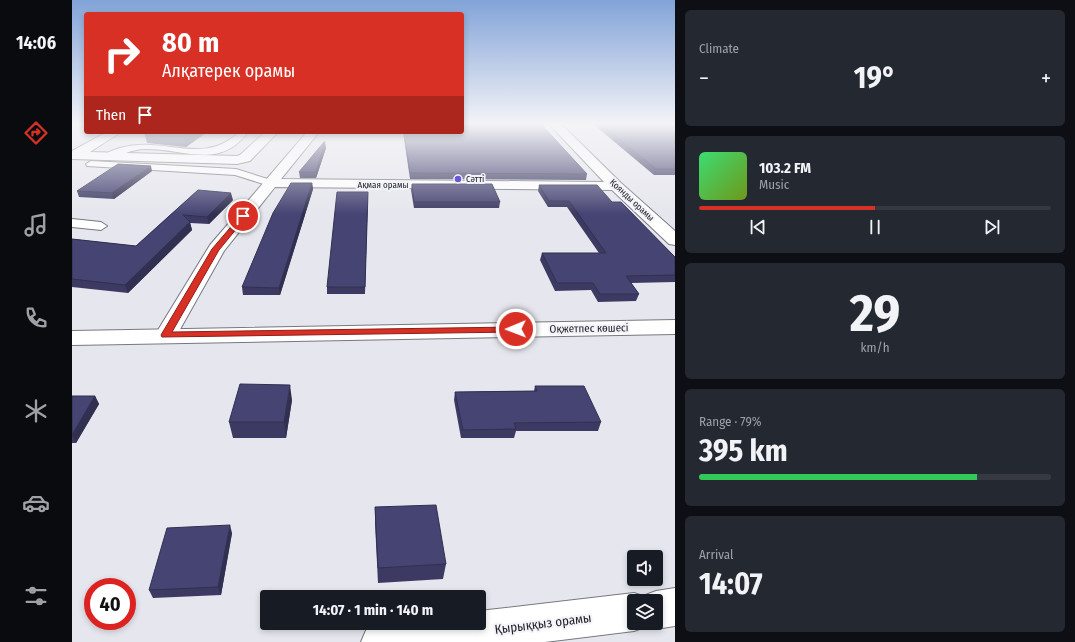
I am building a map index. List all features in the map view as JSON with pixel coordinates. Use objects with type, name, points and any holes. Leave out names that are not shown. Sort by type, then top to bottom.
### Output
[{"type":"street","points":[[73,155],[232,160],[245,158],[249,154]]},
{"type":"street","points":[[166,335],[216,249],[294,154]]},
{"type":"street","name":"Қоянды орамы","points":[[584,154],[616,186],[675,240]]},
{"type":"street","name":"Ақмая орамы","points":[[270,183],[358,186],[616,186]]},
{"type":"street","name":"Оқжетпес көшесі","points":[[72,338],[166,335],[675,327]]},
{"type":"street","points":[[663,609],[675,607]]},
{"type":"street","name":"Қырыққыз орамы","points":[[381,642],[534,633],[627,613]]},
{"type":"lane","points":[[109,156],[113,154]]},
{"type":"lane","points":[[91,164],[236,172],[270,183]]},
{"type":"lane","points":[[72,223],[101,226]]},
{"type":"building","points":[[314,154],[321,154],[316,172],[299,172]]},
{"type":"building","points":[[407,154],[569,154],[587,174],[410,173]]},
{"type":"building","points":[[638,154],[675,154],[675,169],[656,169]]},
{"type":"building","points":[[118,164],[151,166],[112,193],[77,191]]},
{"type":"building","points":[[291,183],[312,183],[279,288],[242,287],[273,213]]},
{"type":"building","points":[[412,184],[492,184],[500,202],[414,202]]},
{"type":"building","points":[[539,185],[597,185],[612,202],[621,202],[675,257],[675,275],[626,276],[639,294],[600,294],[593,283],[557,283],[542,253],[606,253],[569,201],[549,201]]},
{"type":"building","points":[[198,190],[231,193],[207,217],[183,215],[190,222],[125,285],[72,279],[72,239],[136,246]]},
{"type":"building","points":[[337,192],[368,192],[365,287],[327,287]]},
{"type":"building","points":[[240,384],[290,385],[284,422],[229,422]]},
{"type":"building","points":[[535,386],[584,386],[601,422],[514,423],[516,429],[463,430],[455,392],[537,391]]},
{"type":"building","points":[[72,396],[95,396],[72,435]]},
{"type":"building","points":[[436,505],[446,564],[378,568],[375,507]]},
{"type":"building","points":[[230,525],[218,587],[149,590],[167,528]]},
{"type":"place","name":"Сәттi","points":[[458,179]]},
{"type":"route","points":[[243,216],[216,249],[166,335],[516,329]]}]
